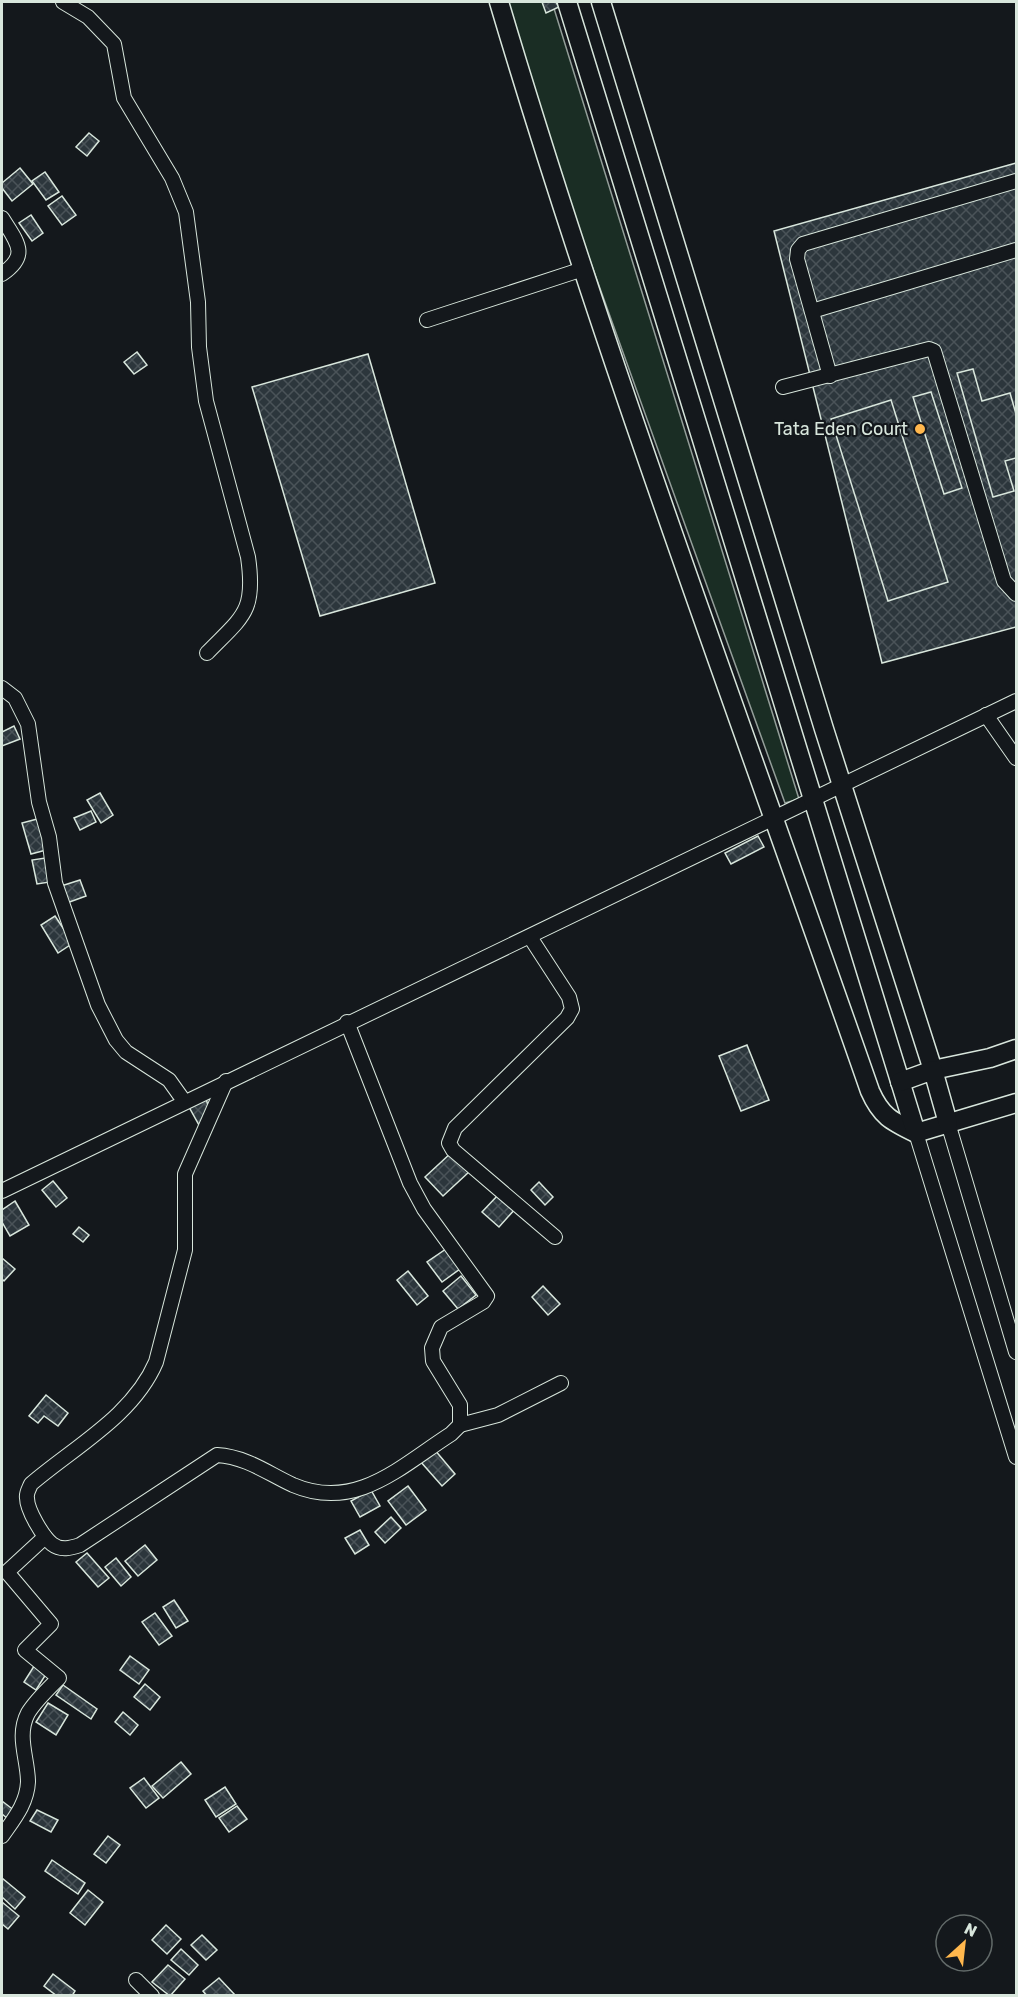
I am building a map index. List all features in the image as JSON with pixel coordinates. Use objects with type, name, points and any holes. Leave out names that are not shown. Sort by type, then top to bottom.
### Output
[{"type":"street","points":[[63,2],[88,17],[114,44],[124,98],[172,178],[186,212],[198,302],[199,347],[206,401],[248,557],[252,582],[250,602],[244,616],[207,653]]},
{"type":"street","points":[[499,2],[545,157],[583,269],[718,663],[776,819],[878,1109],[891,1121],[915,1133],[1017,1103]]},
{"type":"street","points":[[567,2],[915,1133],[1017,1456]]},
{"type":"street","points":[[601,2],[933,1070],[1017,1352]]},
{"type":"street","points":[[830,376],[797,259],[798,250],[803,244],[1017,181]]},
{"type":"street","points":[[2,218],[19,249],[17,260],[2,274]]},
{"type":"street","points":[[812,311],[1017,250]]},
{"type":"street","points":[[428,320],[583,269]]},
{"type":"street","points":[[783,387],[929,349],[936,353],[1004,580],[1017,594]]},
{"type":"street","points":[[2,688],[15,698],[28,724],[39,802],[49,837],[55,883],[98,1005],[116,1040],[126,1052],[169,1080],[184,1101]]},
{"type":"street","points":[[2,1191],[226,1080],[776,819],[1017,700]]},
{"type":"street","points":[[986,715],[1017,758]]},
{"type":"street","points":[[530,936],[569,997],[573,1009],[567,1018],[455,1128],[449,1143],[453,1150],[555,1237]]},
{"type":"street","points":[[347,1022],[410,1184],[424,1209],[487,1296],[483,1302],[441,1327],[432,1348],[433,1361],[460,1405],[460,1425]]},
{"type":"street","points":[[900,1082],[933,1070],[990,1058],[1017,1049]]},
{"type":"street","points":[[226,1080],[185,1174],[185,1250],[156,1362],[148,1379],[129,1404],[31,1484],[26,1495],[27,1504],[45,1537],[53,1545],[66,1549],[80,1545],[217,1455],[235,1456],[252,1462],[310,1491],[330,1495],[350,1493],[372,1485],[451,1434],[460,1425],[498,1415],[561,1383]]},
{"type":"street","points":[[2,1836],[18,1814],[28,1784],[22,1730],[28,1714],[59,1678],[25,1650],[51,1624],[7,1572],[45,1537]]},
{"type":"street","points":[[136,1980],[152,1995]]},
{"type":"green space","points":[[506,2],[552,2],[799,799],[785,803],[579,230]]},
{"type":"building","points":[[542,2],[556,2],[559,7],[546,13]]},
{"type":"building","points":[[89,133],[99,141],[87,156],[76,147]]},
{"type":"building","name":"Tata Eden Court","points":[[1016,163],[1016,627],[882,663],[774,231]]},
{"type":"building","points":[[20,168],[33,184],[12,201],[2,188],[2,183]]},
{"type":"building","points":[[45,172],[59,192],[46,200],[32,181]]},
{"type":"building","points":[[62,196],[76,215],[62,225],[48,206]]},
{"type":"building","points":[[31,215],[43,233],[32,241],[19,223]]},
{"type":"building","points":[[137,352],[147,365],[134,374],[124,362]]},
{"type":"building","points":[[368,354],[435,583],[320,616],[252,387]]},
{"type":"building","points":[[973,369],[982,401],[1010,393],[1016,414],[1016,458],[1005,461],[1014,491],[993,497],[957,373]]},
{"type":"building","points":[[931,392],[962,488],[944,494],[913,397]]},
{"type":"building","points":[[891,400],[948,582],[888,601],[831,419]]},
{"type":"building","points":[[14,726],[20,739],[2,746],[2,732]]},
{"type":"building","points":[[100,793],[113,815],[101,823],[87,800]]},
{"type":"building","points":[[91,811],[96,822],[80,830],[74,818]]},
{"type":"building","points":[[41,818],[50,849],[31,854],[22,823]]},
{"type":"building","points":[[758,836],[764,847],[731,864],[725,853]]},
{"type":"building","points":[[45,858],[50,882],[37,884],[32,860]]},
{"type":"building","points":[[80,880],[86,896],[64,904],[58,887]]},
{"type":"building","points":[[55,916],[73,943],[58,953],[41,925]]},
{"type":"building","points":[[747,1045],[769,1100],[741,1111],[719,1056]]},
{"type":"building","points":[[206,1098],[209,1110],[199,1125],[189,1107]]},
{"type":"building","points":[[452,1152],[470,1171],[443,1196],[425,1177]]},
{"type":"building","points":[[53,1181],[67,1198],[56,1207],[42,1190]]},
{"type":"building","points":[[539,1182],[553,1197],[545,1205],[531,1190]]},
{"type":"building","points":[[499,1194],[516,1208],[499,1227],[482,1212]]},
{"type":"building","points":[[15,1201],[29,1225],[10,1236],[2,1222],[2,1210]]},
{"type":"building","points":[[79,1227],[89,1235],[83,1242],[73,1234]]},
{"type":"building","points":[[446,1249],[460,1269],[442,1282],[427,1262]]},
{"type":"building","points":[[2,1258],[15,1269],[4,1281],[2,1279]]},
{"type":"building","points":[[408,1271],[428,1296],[417,1305],[397,1280]]},
{"type":"building","points":[[461,1276],[476,1295],[458,1309],[443,1291]]},
{"type":"building","points":[[543,1286],[560,1304],[548,1315],[532,1297]]},
{"type":"building","points":[[46,1395],[68,1413],[58,1426],[44,1416],[38,1423],[29,1416]]},
{"type":"building","points":[[434,1449],[455,1474],[442,1486],[420,1461]]},
{"type":"building","points":[[408,1486],[426,1510],[406,1525],[388,1501]]},
{"type":"building","points":[[371,1490],[380,1506],[360,1517],[351,1501]]},
{"type":"building","points":[[391,1517],[401,1528],[385,1543],[375,1532]]},
{"type":"building","points":[[360,1530],[369,1545],[355,1554],[345,1538]]},
{"type":"building","points":[[145,1545],[157,1560],[138,1576],[125,1561]]},
{"type":"building","points":[[87,1553],[109,1578],[98,1587],[76,1562]]},
{"type":"building","points":[[116,1558],[131,1577],[121,1586],[105,1567]]},
{"type":"building","points":[[174,1600],[188,1621],[176,1628],[163,1607]]},
{"type":"building","points":[[155,1613],[172,1636],[159,1645],[142,1622]]},
{"type":"building","points":[[130,1656],[149,1670],[139,1684],[120,1670]]},
{"type":"building","points":[[36,1663],[48,1671],[36,1690],[24,1682]]},
{"type":"building","points":[[145,1684],[160,1697],[150,1710],[134,1697]]},
{"type":"building","points":[[63,1685],[97,1709],[91,1719],[56,1695]]},
{"type":"building","points":[[48,1703],[68,1715],[56,1735],[36,1722]]},
{"type":"building","points":[[123,1712],[138,1725],[130,1735],[115,1722]]},
{"type":"building","points":[[181,1762],[191,1774],[163,1798],[152,1786]]},
{"type":"building","points":[[144,1778],[159,1798],[146,1808],[130,1788]]},
{"type":"building","points":[[225,1787],[236,1804],[216,1817],[205,1800]]},
{"type":"building","points":[[2,1801],[15,1811],[8,1819],[2,1814]]},
{"type":"building","points":[[237,1806],[247,1819],[229,1832],[219,1818]]},
{"type":"building","points":[[37,1810],[58,1820],[51,1832],[30,1821]]},
{"type":"building","points":[[108,1836],[120,1845],[106,1863],[94,1854]]},
{"type":"building","points":[[52,1860],[85,1883],[78,1894],[45,1871]]},
{"type":"building","points":[[2,1878],[25,1897],[15,1909],[2,1897]]},
{"type":"building","points":[[88,1890],[103,1902],[85,1925],[70,1913]]},
{"type":"building","points":[[2,1902],[19,1916],[8,1929],[2,1924]]},
{"type":"building","points":[[166,1925],[181,1939],[167,1954],[152,1940]]},
{"type":"building","points":[[202,1935],[217,1950],[206,1960],[191,1945]]},
{"type":"building","points":[[181,1949],[198,1965],[189,1975],[171,1960]]},
{"type":"building","points":[[168,1965],[185,1979],[170,1996],[152,1982]]},
{"type":"building","points":[[53,1974],[75,1991],[72,1996],[57,1996],[44,1986]]},
{"type":"building","points":[[219,1978],[234,1996],[207,1996],[203,1991]]},
{"type":"place","name":"Tata Eden Court","points":[[920,429]]}]
